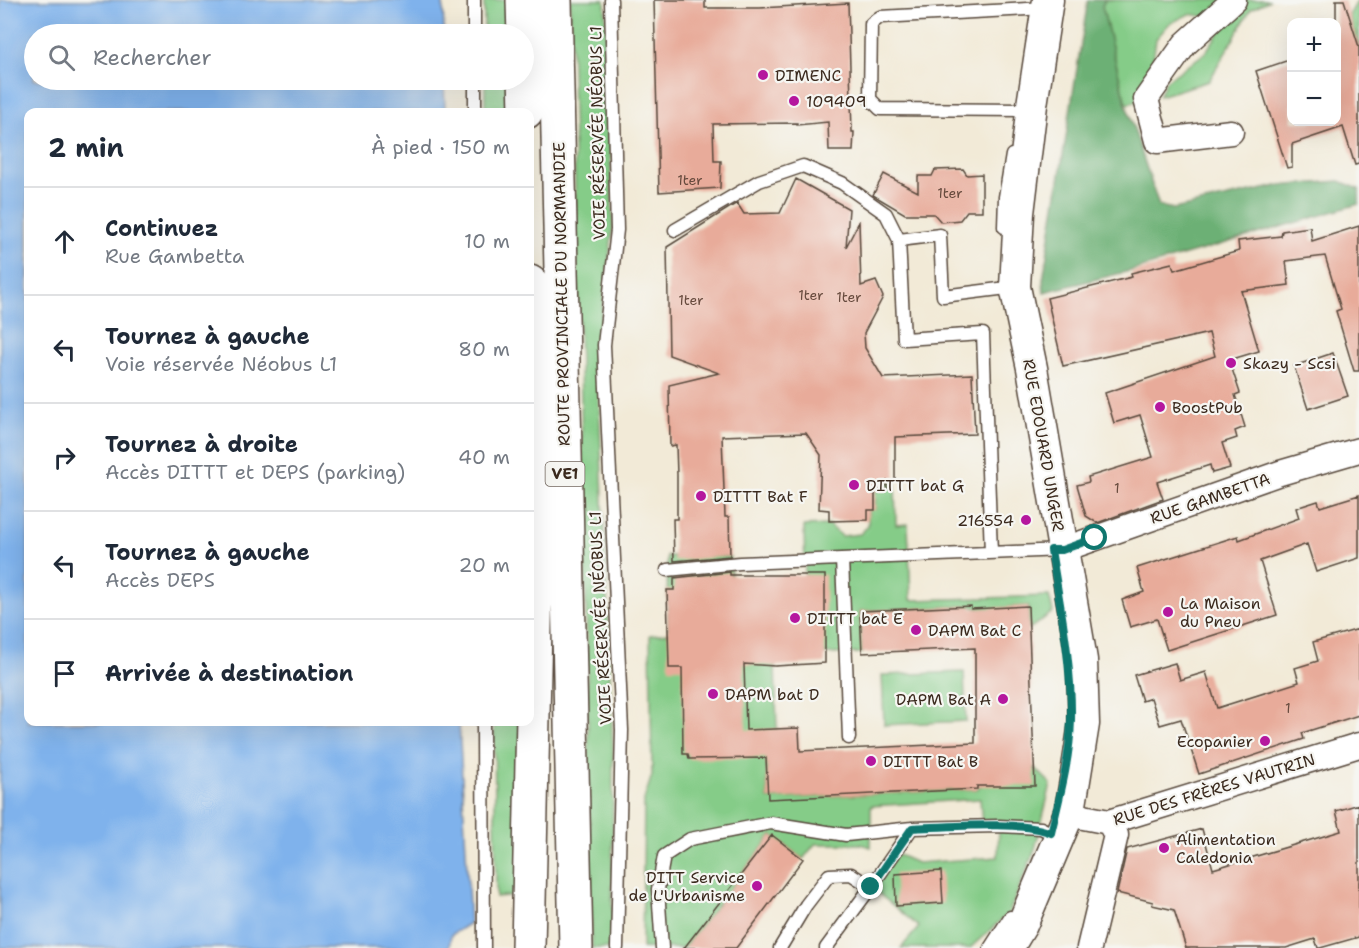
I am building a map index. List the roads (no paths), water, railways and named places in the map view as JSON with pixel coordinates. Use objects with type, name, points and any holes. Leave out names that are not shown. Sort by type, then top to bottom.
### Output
[{"type":"main road","points":[[523,0],[524,24]]},
{"type":"main road","name":"ROUTE PROVINCIALE DU NORMANDIE","points":[[555,0],[576,948]]},
{"type":"main road","points":[[525,90],[526,108]]},
{"type":"main road","name":"ROUTE PROVINCIALE DU NORMANDIE","points":[[534,479],[536,577],[534,724]]},
{"type":"main road","name":"ROUTE PROVINCIALE DU NORMANDIE","points":[[531,944],[534,726]]},
{"type":"street","points":[[1231,132],[1157,141],[1146,99],[1185,45],[1234,0]]},
{"type":"street","name":"RUE EDOUARD UNGER","points":[[1008,948],[1022,925],[1058,820],[1084,724],[1082,660],[1056,550],[1032,368],[1006,287],[1019,213],[1023,113],[1042,4]]},
{"type":"street","name":"RUE GAMBETTA","points":[[1056,550],[1280,473],[1359,450]]},
{"type":"street","name":"RUE DES FRÈRES VAUTRIN","points":[[1058,820],[1109,822],[1359,745]]},
{"type":"street","points":[[1089,948],[1116,835],[1109,822]]},
{"type":"lane","points":[[474,0],[474,24]]},
{"type":"lane","name":"VOIE RÉSERVÉE NÉOBUS L1","points":[[611,0],[617,230],[604,345],[622,730],[617,948]]},
{"type":"lane","points":[[1023,113],[880,109],[870,99],[871,24],[880,17],[1042,4]]},
{"type":"lane","points":[[475,90],[475,108]]},
{"type":"lane","points":[[1003,243],[1005,197],[1014,142]]},
{"type":"lane","points":[[675,230],[759,180],[803,166],[842,183],[886,214],[899,240],[904,339],[983,334],[991,553]]},
{"type":"lane","points":[[899,240],[940,236],[944,296],[1006,287]]},
{"type":"lane","points":[[1045,517],[1056,550],[1060,606]]},
{"type":"lane","points":[[667,570],[740,563],[1056,550]]},
{"type":"lane","points":[[842,559],[849,738]]},
{"type":"lane","points":[[483,726],[484,948]]},
{"type":"lane","points":[[990,948],[1016,906],[1058,820],[1068,744]]},
{"type":"lane","points":[[662,948],[658,889],[664,856],[690,839],[771,823],[846,835],[912,828],[999,826],[1041,828],[1058,820]]},
{"type":"lane","points":[[826,948],[912,828]]},
{"type":"lane","points":[[780,948],[806,905],[829,876],[851,874],[871,887]]},
{"type":"water","points":[[0,0],[443,0],[444,24],[24,24],[24,90],[444,90],[445,108],[24,108],[24,726],[459,726],[470,923],[451,935],[449,948],[0,948]]},
{"type":"place","name":"DIMENC","points":[[763,75]]},
{"type":"place","name":"109409","points":[[794,101]]},
{"type":"place","name":"Skazy - Scsi","points":[[1231,363]]},
{"type":"place","name":"BoostPub","points":[[1160,407]]},
{"type":"place","name":"DITTT bat G","points":[[854,485]]},
{"type":"place","name":"DITTT Bat F","points":[[701,496]]},
{"type":"place","name":"216554","points":[[1026,520]]},
{"type":"place","name":"La Maison du Pneu","points":[[1168,612]]},
{"type":"place","name":"DITTT bat E","points":[[795,618]]},
{"type":"place","name":"DAPM Bat C","points":[[916,630]]},
{"type":"place","name":"DAPM bat D","points":[[713,694]]},
{"type":"place","name":"DAPM Bat A","points":[[1003,699]]},
{"type":"place","name":"Ecopanier","points":[[1265,741]]},
{"type":"place","name":"DITTT Bat B","points":[[871,761]]},
{"type":"place","name":"Alimentation Caledonia","points":[[1164,848]]},
{"type":"place","name":"DITT Service de L'Urbanisme","points":[[757,886]]}]
